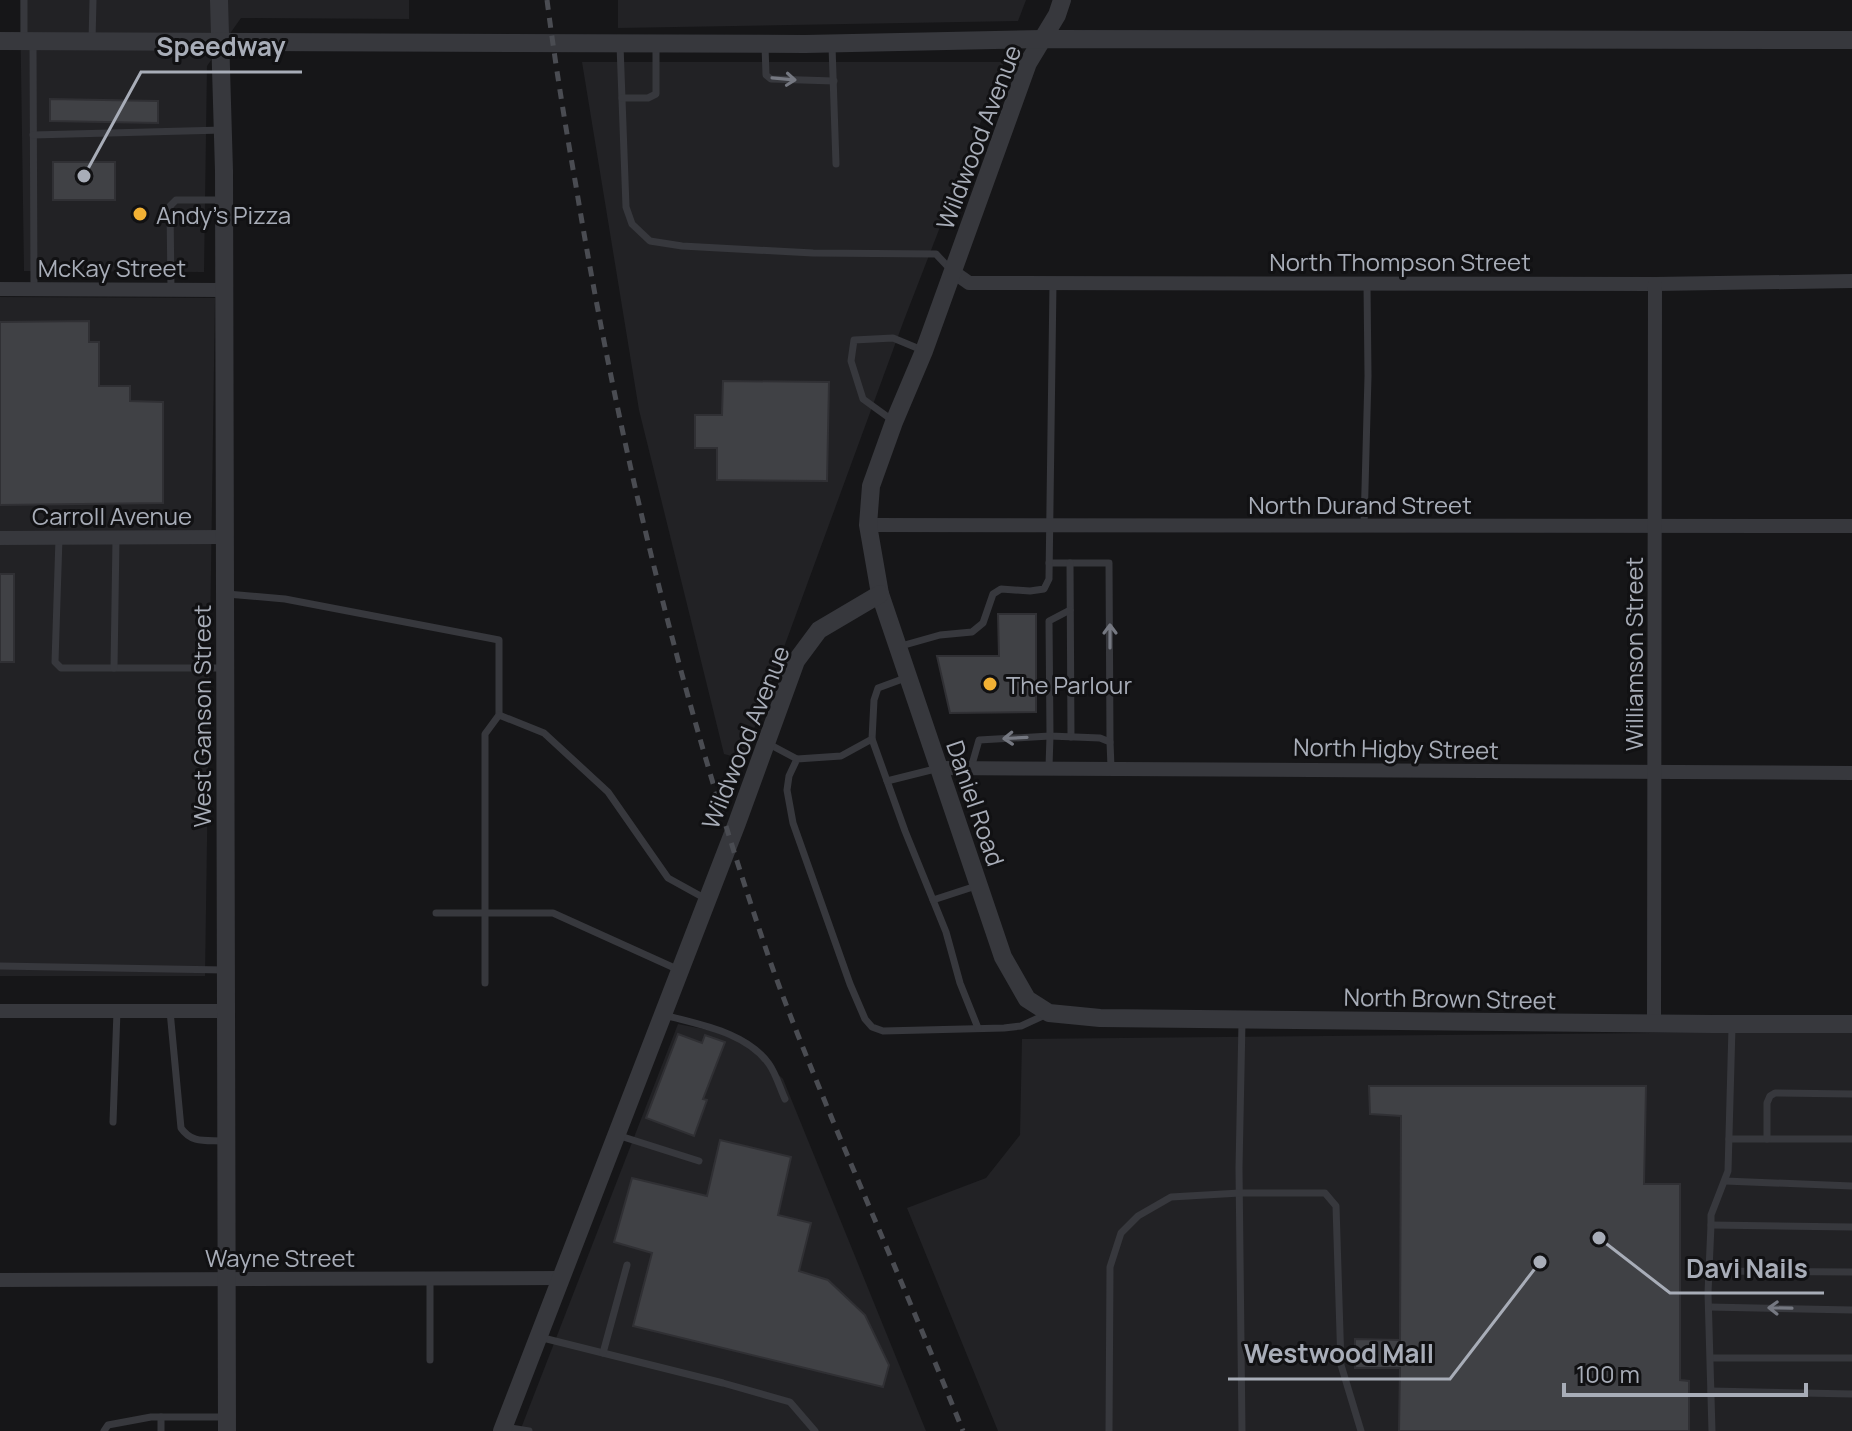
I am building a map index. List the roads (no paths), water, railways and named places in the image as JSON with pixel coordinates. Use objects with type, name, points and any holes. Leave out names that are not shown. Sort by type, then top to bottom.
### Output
[{"type":"street","name":"West Ganson Street","points":[[219,0],[224,200],[227,1424]]},
{"type":"street","name":"Wildwood Avenue","points":[[502,1429],[796,661],[819,630],[880,594],[868,525],[871,486],[924,351],[1028,63],[1057,15],[1062,0]]},
{"type":"street","points":[[0,41],[765,44],[1042,39],[1852,40]]},
{"type":"street","name":"North Thompson Street","points":[[952,271],[969,283],[1655,284],[1852,281]]},
{"type":"street","name":"Williamson Street","points":[[1654,1023],[1655,284]]},
{"type":"street","name":"McKay Street","points":[[0,289],[224,290]]},
{"type":"street","name":"North Durand Street","points":[[868,525],[1852,526]]},
{"type":"street","name":"Carroll Avenue","points":[[0,538],[225,537]]},
{"type":"street","name":"Daniel Road","points":[[880,594],[1003,957],[1027,999],[1049,1013]]},
{"type":"street","name":"North Higby Street","points":[[939,768],[1852,773]]},
{"type":"street","points":[[0,1011],[226,1011]]},
{"type":"street","name":"North Brown Street","points":[[1049,1013],[1100,1018],[1852,1024]]},
{"type":"street","name":"Wayne Street","points":[[0,1280],[560,1278]]},
{"type":"lane","points":[[24,0],[33,135],[34,289]]},
{"type":"lane","points":[[92,41],[93,0]]},
{"type":"lane","points":[[620,43],[626,207],[632,224],[650,241],[682,246],[813,253],[936,254],[952,271]]},
{"type":"lane","points":[[622,98],[648,98],[656,94],[656,43]]},
{"type":"lane","points":[[832,43],[836,164]]},
{"type":"lane","points":[[765,44],[766,75],[771,79],[834,81]]},
{"type":"lane","points":[[33,135],[223,130]]},
{"type":"lane","points":[[171,290],[170,206],[176,200],[224,200]]},
{"type":"lane","points":[[1364,526],[1367,282]]},
{"type":"lane","points":[[898,647],[940,635],[972,632],[983,623],[993,594],[1001,589],[1044,589],[1049,579],[1053,283]]},
{"type":"lane","points":[[894,422],[863,399],[851,361],[854,340],[893,338],[924,351]]},
{"type":"lane","points":[[114,668],[116,537]]},
{"type":"lane","points":[[59,538],[55,662],[61,668],[225,668]]},
{"type":"lane","points":[[1049,563],[1109,563],[1111,767]]},
{"type":"lane","points":[[1070,563],[1071,737]]},
{"type":"lane","points":[[225,594],[285,599],[499,640],[499,715],[485,734],[485,983]]},
{"type":"lane","points":[[1049,767],[1049,621],[1070,610]]},
{"type":"lane","points":[[908,677],[878,688],[874,700],[872,739],[946,932],[960,983],[978,1028]]},
{"type":"lane","points":[[499,715],[544,733],[608,792],[668,878],[706,899]]},
{"type":"lane","points":[[971,768],[979,740],[1050,736],[1100,738],[1110,742]]},
{"type":"lane","points":[[766,743],[797,759],[841,756],[872,739]]},
{"type":"lane","points":[[797,759],[787,790],[793,823],[850,984],[865,1019],[872,1027],[883,1031],[1021,1026],[1049,1013]]},
{"type":"lane","points":[[887,781],[939,768]]},
{"type":"lane","points":[[933,900],[978,885]]},
{"type":"lane","points":[[436,913],[553,913],[679,970]]},
{"type":"lane","points":[[0,966],[226,970]]},
{"type":"lane","points":[[113,1122],[117,1011]]},
{"type":"lane","points":[[170,1011],[181,1128],[193,1140],[226,1142]]},
{"type":"lane","points":[[662,1014],[732,1035],[754,1048],[770,1065],[785,1099]]},
{"type":"lane","points":[[1242,1019],[1242,1431]]},
{"type":"lane","points":[[1712,1431],[1709,1307],[1711,1215],[1728,1171],[1732,1024]]},
{"type":"lane","points":[[1767,1139],[1767,1103],[1775,1093],[1852,1094]]},
{"type":"lane","points":[[615,1135],[699,1161]]},
{"type":"lane","points":[[1729,1139],[1852,1139]]},
{"type":"lane","points":[[1725,1181],[1852,1186]]},
{"type":"lane","points":[[1109,1431],[1110,1267],[1121,1233],[1138,1216],[1171,1197],[1240,1193],[1325,1193],[1336,1206],[1341,1365],[1361,1431]]},
{"type":"lane","points":[[1711,1225],[1852,1227]]},
{"type":"lane","points":[[603,1353],[627,1265]]},
{"type":"lane","points":[[1709,1271],[1852,1272]]},
{"type":"lane","points":[[430,1278],[430,1360]]},
{"type":"lane","points":[[1709,1307],[1852,1310]]},
{"type":"lane","points":[[538,1337],[790,1402],[815,1431]]},
{"type":"lane","points":[[1711,1358],[1852,1358]]},
{"type":"lane","points":[[1711,1391],[1852,1394]]},
{"type":"lane","points":[[104,1431],[108,1425],[161,1417],[227,1424]]},
{"type":"lane","points":[[161,1417],[161,1431]]},
{"type":"lane","points":[[502,1429],[529,1431]]},
{"type":"railway","points":[[547,0],[568,140],[612,382],[681,673],[769,958],[835,1126],[963,1431]]},
{"type":"place","name":"Speedway","points":[[84,176]]},
{"type":"place","name":"Andy's Pizza","points":[[140,214]]},
{"type":"place","name":"The Parlour","points":[[990,684]]},
{"type":"place","name":"Davi Nails","points":[[1599,1238]]},
{"type":"place","name":"Westwood Mall","points":[[1540,1262]]}]
